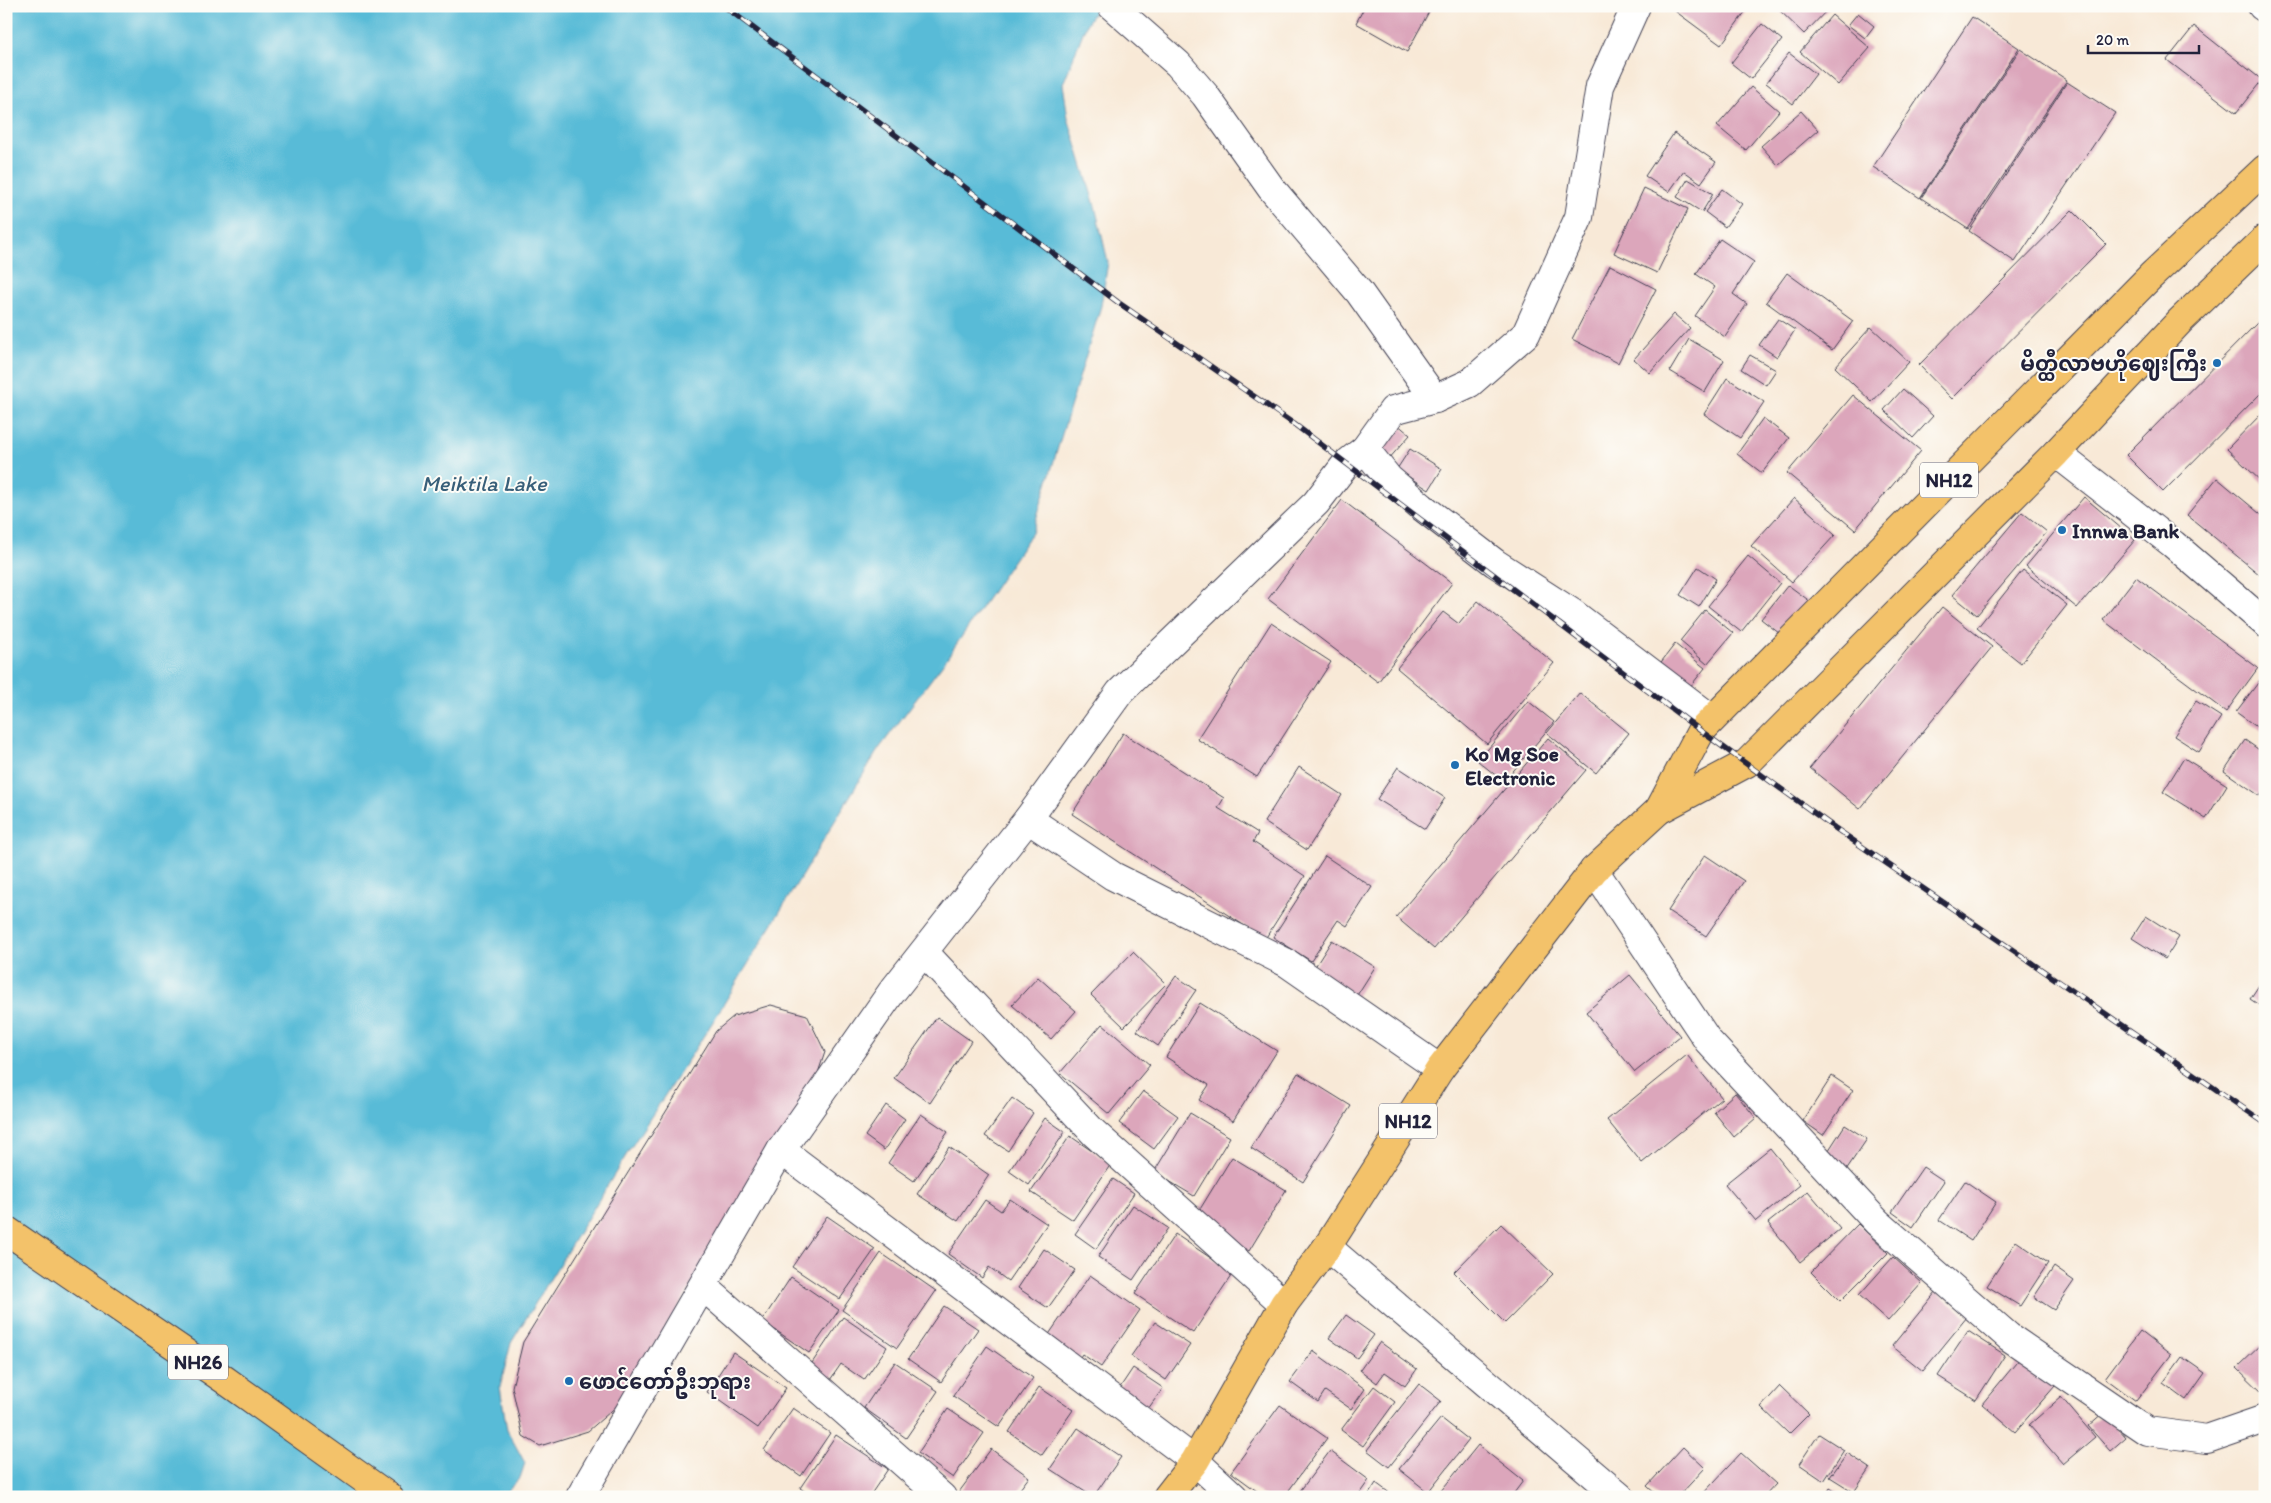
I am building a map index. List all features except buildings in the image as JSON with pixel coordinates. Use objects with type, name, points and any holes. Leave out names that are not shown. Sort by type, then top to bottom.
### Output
[{"type":"highway","name":"NH12","points":[[1659,810],[1700,731],[2151,276],[2265,169]]},
{"type":"highway","name":"NH12","points":[[1167,1497],[1195,1461],[1284,1304],[1327,1247],[1440,1070],[1594,870],[1659,810],[1747,763],[2056,453],[2180,321],[2265,239]]},
{"type":"highway","name":"NH26","points":[[6,1230],[225,1380],[388,1497]]},
{"type":"street","points":[[580,1497],[782,1150],[891,993],[1028,819],[1120,692],[1316,502],[1346,464],[1365,449],[1393,410],[1435,399],[1470,383],[1526,334],[1579,217],[1600,86],[1636,6]]},
{"type":"street","points":[[1113,7],[1178,64],[1205,95],[1271,188],[1359,292],[1435,399]]},
{"type":"street","points":[[1365,449],[1389,480],[1422,507],[1495,563],[1571,612],[1712,719]]},
{"type":"street","points":[[2056,453],[2173,544],[2265,624]]},
{"type":"street","points":[[1028,819],[1113,876],[1287,963],[1440,1070]]},
{"type":"street","points":[[1594,870],[1708,1041],[1877,1222],[2009,1337],[2147,1431],[2206,1439],[2265,1419]]},
{"type":"street","points":[[924,952],[1094,1133],[1284,1304]]},
{"type":"street","points":[[782,1150],[1195,1461],[1234,1497]]},
{"type":"street","points":[[1327,1247],[1620,1497]]},
{"type":"street","points":[[703,1286],[942,1497]]},
{"type":"water","name":"Meiktila Lake","points":[[6,6],[1098,6],[1086,25],[1063,84],[1068,118],[1095,206],[1108,262],[1101,306],[1032,533],[945,661],[878,750],[714,1020],[630,1149],[511,1343],[500,1387],[507,1430],[525,1463],[520,1478],[501,1497],[6,1497]]},
{"type":"railway","points":[[724,6],[1119,303],[1294,424],[1701,731],[1835,828],[2265,1123]]},
{"type":"place","name":"မိတ္ထီလာဗဟိုဈေးကြီး","points":[[2217,363]]},
{"type":"place","name":"Innwa Bank","points":[[2062,530]]},
{"type":"place","name":"Ko Mg Soe Electronic","points":[[1455,765]]},
{"type":"place","name":"ဖောင်တော်ဦးဘုရား","points":[[569,1381]]}]
